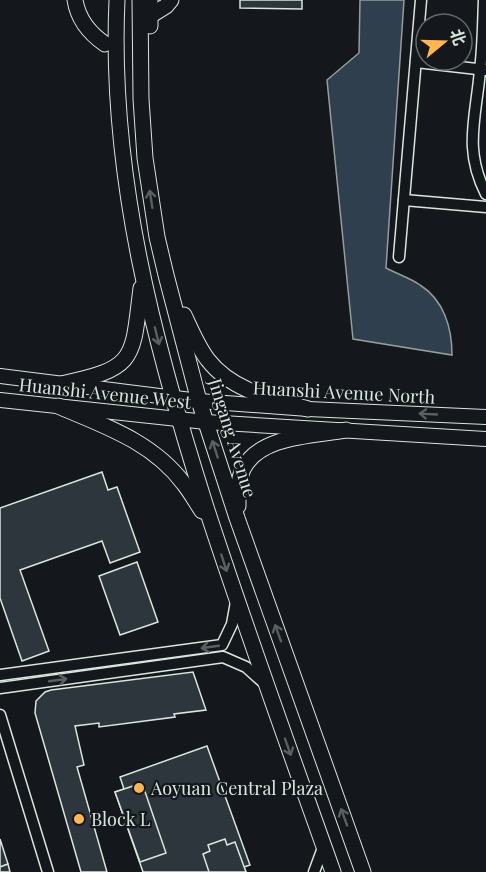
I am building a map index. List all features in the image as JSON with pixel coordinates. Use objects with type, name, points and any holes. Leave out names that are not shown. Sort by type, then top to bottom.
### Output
[{"type":"highway","points":[[75,0],[76,7],[86,26],[105,44]]},
{"type":"highway","points":[[107,0],[105,44],[111,107],[122,155],[143,279],[172,399],[237,602],[333,872]]},
{"type":"highway","points":[[117,0],[117,82],[122,155]]},
{"type":"highway","name":"Jingang Avenue","points":[[140,0],[141,99],[145,158],[157,237],[166,275],[199,401],[237,518],[363,872]]},
{"type":"highway","points":[[145,158],[152,124],[150,0]]},
{"type":"highway","points":[[150,16],[171,0]]},
{"type":"highway","points":[[134,228],[142,238],[157,237]]},
{"type":"highway","points":[[166,275],[196,340],[208,360],[222,375],[249,391],[308,409]]},
{"type":"highway","points":[[55,384],[95,377],[121,364],[131,351],[135,338],[143,279]]},
{"type":"highway","points":[[53,406],[133,438],[152,451],[184,483],[214,530]]},
{"type":"highway","points":[[237,518],[238,484],[243,469],[252,456],[269,445],[346,430]]},
{"type":"main road","name":"Huanshi Avenue West","points":[[0,376],[199,401]]},
{"type":"main road","points":[[53,406],[55,384]]},
{"type":"main road","name":"Huanshi Avenue West","points":[[0,400],[206,422]]},
{"type":"main road","name":"Huanshi Avenue North","points":[[199,401],[308,409],[486,417]]},
{"type":"main road","name":"Huanshi Avenue North","points":[[206,422],[486,439]]},
{"type":"street","points":[[484,0],[483,70],[471,144],[478,178],[486,194]]},
{"type":"street","points":[[399,257],[415,72]]},
{"type":"street","points":[[404,200],[486,207]]},
{"type":"street","points":[[0,675],[222,645],[232,624],[237,602]]},
{"type":"street","points":[[0,688],[223,657],[246,668],[266,686]]},
{"type":"street","points":[[0,715],[48,872]]},
{"type":"street","points":[[314,872],[324,845]]},
{"type":"water","points":[[360,0],[404,0],[386,268],[416,283],[435,298],[448,325],[452,355],[353,339],[327,80],[359,53]]},
{"type":"building","points":[[240,0],[302,0],[302,9],[240,8]]},
{"type":"building","points":[[102,472],[108,490],[117,487],[140,552],[110,563],[102,541],[20,570],[49,651],[22,661],[0,598],[0,508]]},
{"type":"building","points":[[137,562],[158,622],[120,635],[99,576]]},
{"type":"building","name":"Block L","points":[[193,672],[206,710],[174,714],[175,717],[99,727],[99,723],[75,726],[84,765],[77,767],[107,872],[81,872],[35,713],[36,701],[45,692],[51,690]]},
{"type":"building","points":[[207,746],[250,865],[244,867],[246,872],[143,872],[115,792],[124,789],[120,777]]},
{"type":"building","points":[[142,783],[166,853],[140,862],[115,792]]},
{"type":"building","points":[[0,839],[8,864],[0,867]]},
{"type":"building","points":[[225,839],[227,845],[235,842],[246,872],[209,872],[203,854],[210,851],[208,845]]},
{"type":"building","points":[[8,864],[10,872],[0,872],[0,867]]},
{"type":"place","name":"Aoyuan Central Plaza","points":[[139,788]]},
{"type":"place","name":"Block L","points":[[79,819]]}]
